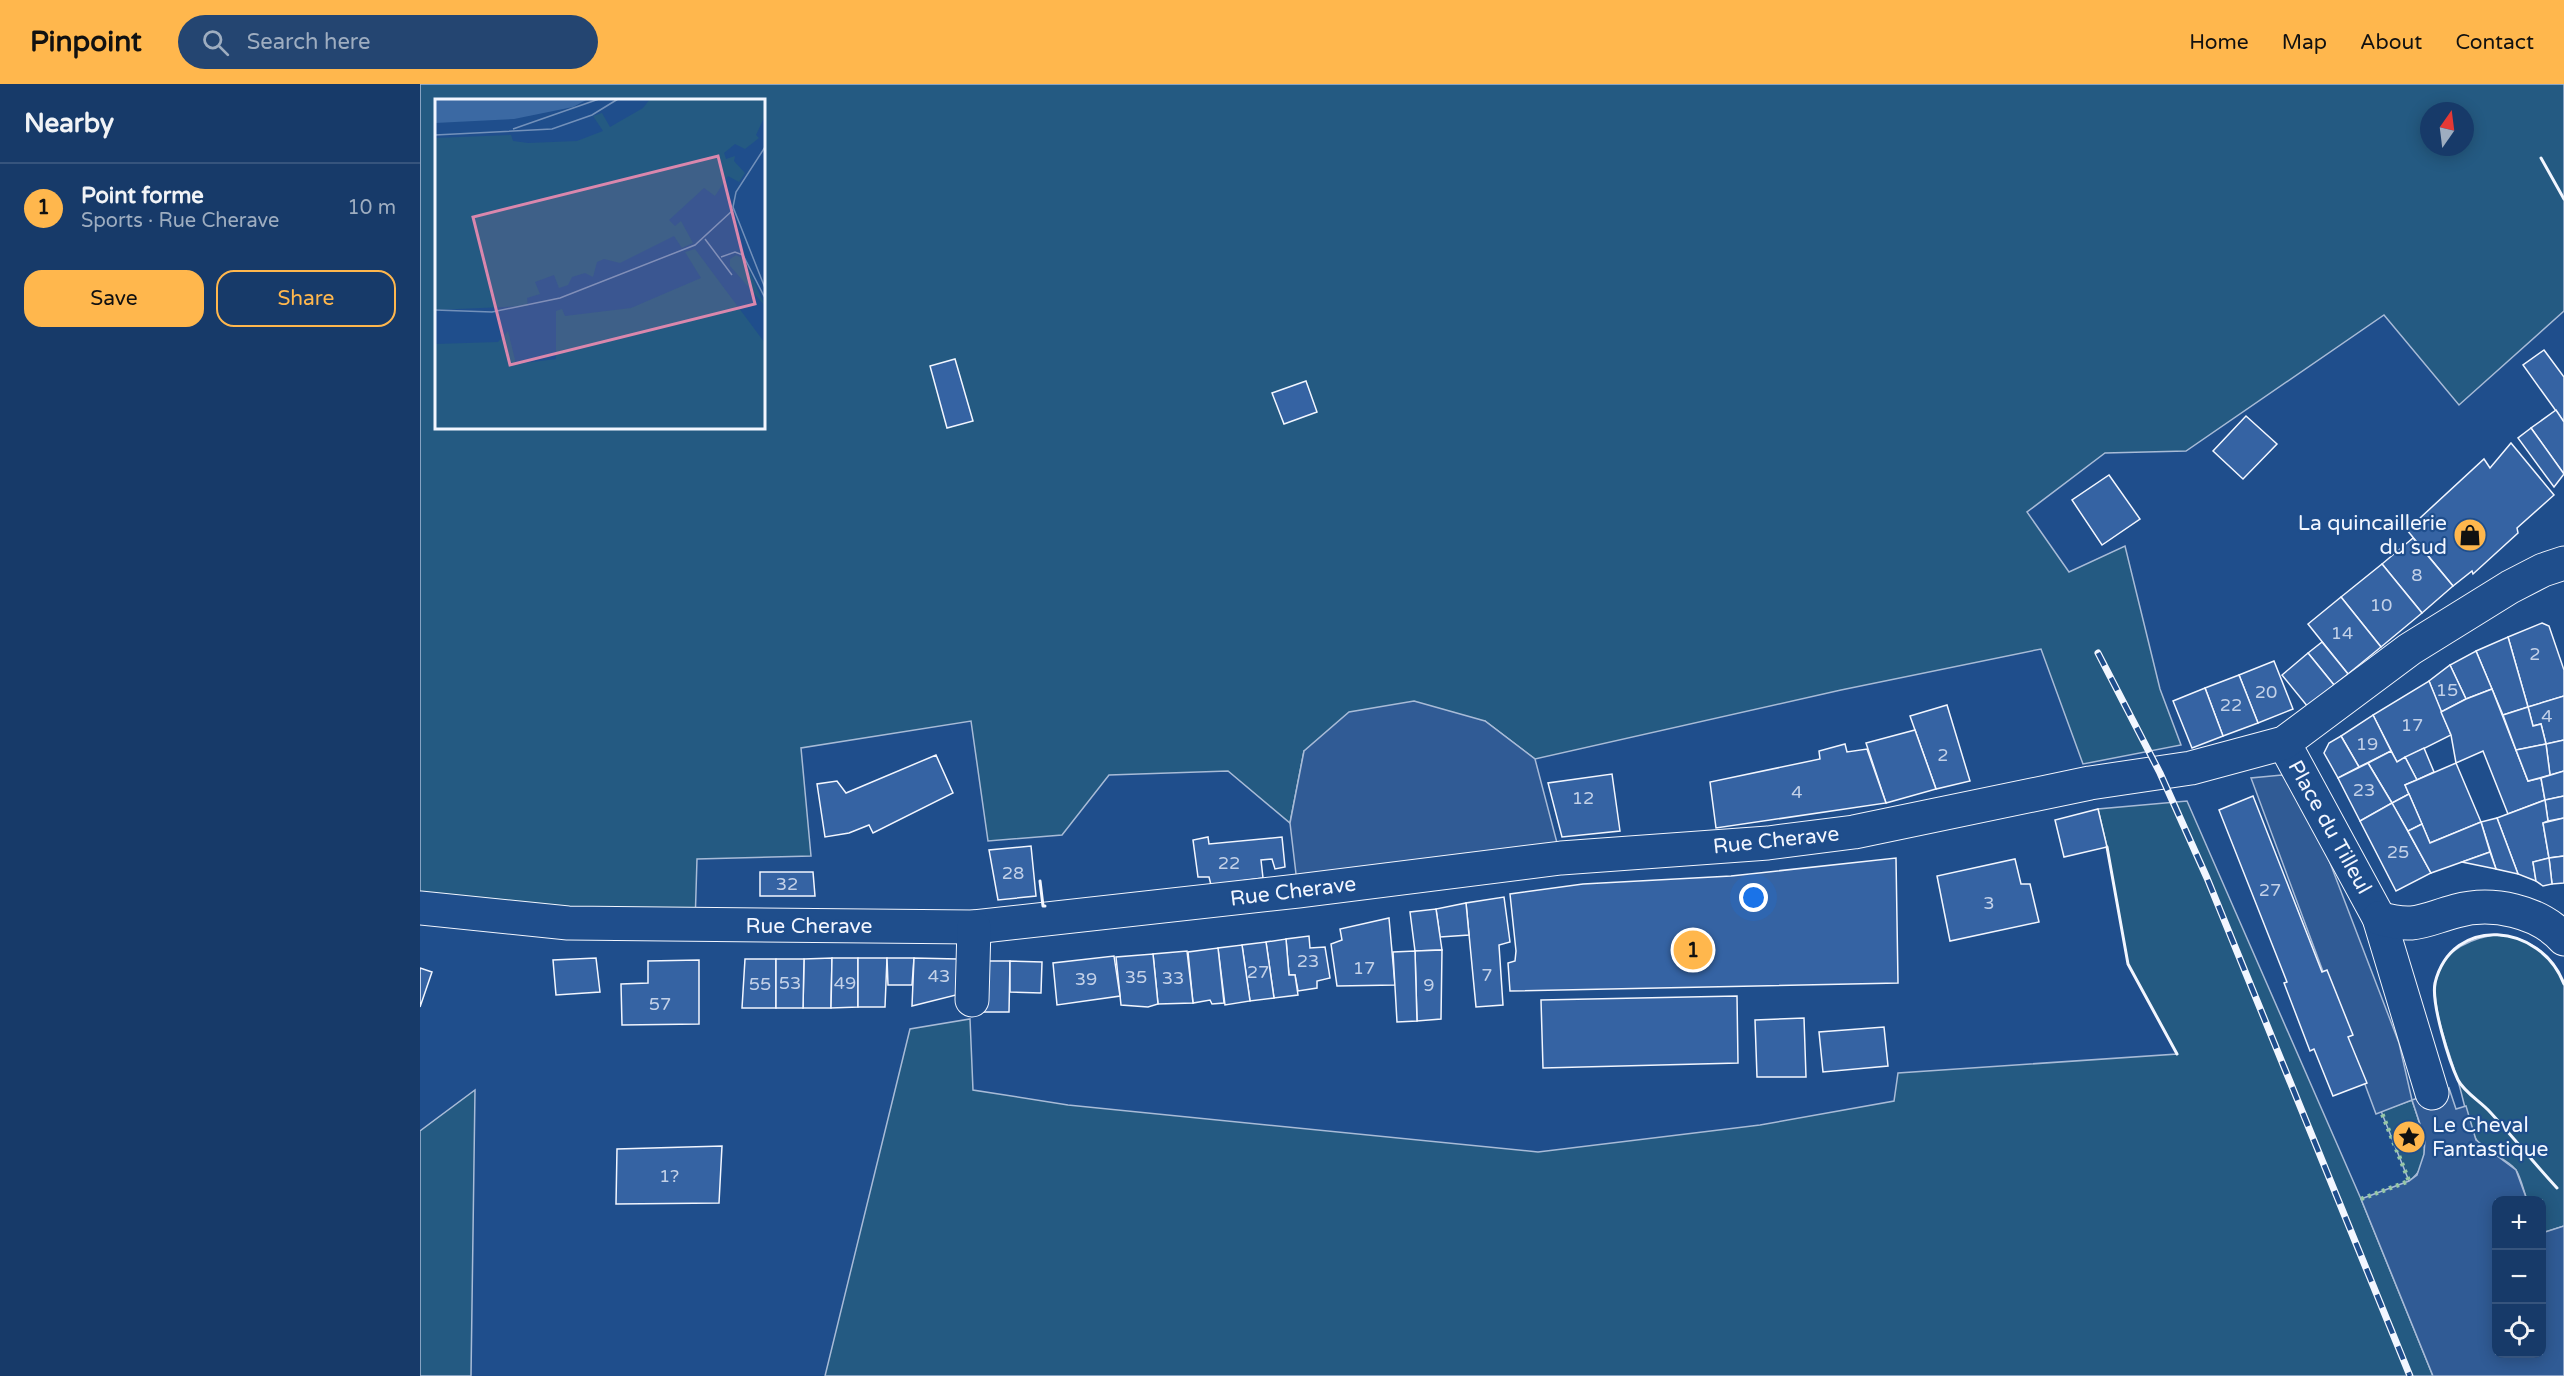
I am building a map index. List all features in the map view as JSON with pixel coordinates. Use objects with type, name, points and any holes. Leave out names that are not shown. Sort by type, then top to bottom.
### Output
[{"type":"street","name":"Place du Tilleul","points":[[2432,1093],[2379,918],[2284,743],[2410,650],[2510,586],[2564,563]]},
{"type":"street","name":"Rue Cherave","points":[[420,908],[568,923],[974,927],[1298,891],[1561,858],[1768,843],[1833,835],[2090,783],[2191,768],[2284,743]]},
{"type":"street","points":[[2379,918],[2398,924],[2420,923],[2458,910],[2504,909],[2530,916],[2554,929],[2564,939]]},
{"type":"street","points":[[972,1000],[974,927]]},
{"type":"shaded area","points":[[420,84],[2564,84],[2564,311],[2459,405],[2384,315],[2186,451],[2105,453],[2027,512],[2069,572],[2125,546],[2160,689],[2181,745],[2083,764],[2041,649],[1841,690],[1535,759],[1485,721],[1304,751],[1290,823],[1228,771],[1109,775],[1062,835],[988,841],[971,721],[801,748],[811,856],[697,859],[695,925],[420,908]]},
{"type":"shaded area","points":[[1414,701],[1485,721],[1535,759],[1561,858],[1298,891],[1290,823],[1304,751],[1349,712]]},
{"type":"shaded area","points":[[2282,775],[2297,787],[2319,834],[2399,1043],[2412,1100],[2376,1114],[2251,778]]},
{"type":"shaded area","points":[[2187,801],[2361,1199],[2433,1376],[825,1376],[910,1029],[970,1019],[973,1090],[1068,1105],[1538,1152],[1760,1125],[1894,1101],[1898,1073],[2177,1054],[2128,964],[2098,809]]},
{"type":"shaded area","points":[[2493,935],[2527,942],[2545,955],[2559,973],[2564,984],[2564,1226],[2546,1232],[2546,1196],[2526,1196],[2516,1170],[2484,1148],[2476,1139],[2443,1033],[2435,991],[2438,972],[2448,956],[2465,944]]},
{"type":"shaded area","points":[[2449,1088],[2456,1109],[2466,1106],[2476,1140],[2516,1170],[2526,1196],[2492,1196],[2492,1358],[2546,1358],[2546,1232],[2564,1226],[2564,1376],[2433,1376],[2361,1199],[2409,1181],[2417,1175],[2424,1154],[2425,1139],[2412,1100]]},
{"type":"shaded area","points":[[475,1090],[471,1376],[420,1376],[420,1131]]},
{"type":"shaded area","points":[[2412,1100],[2422,1132],[2424,1153],[2422,1164],[2409,1181],[2381,1111]]},
{"type":"building","points":[[2544,350],[2564,377],[2564,422],[2523,365]]},
{"type":"building","points":[[955,359],[973,421],[947,428],[930,366]]},
{"type":"building","points":[[1306,381],[1317,412],[1284,424],[1272,393]]},
{"type":"building","points":[[2556,410],[2564,422],[2564,474],[2531,428]]},
{"type":"building","points":[[2246,416],[2277,444],[2243,479],[2213,451]]},
{"type":"building","points":[[2531,428],[2564,474],[2554,487],[2518,438]]},
{"type":"building","points":[[2511,443],[2554,495],[2517,528],[2518,533],[2473,574],[2472,571],[2453,586],[2407,530],[2484,459],[2490,468]]},
{"type":"building","points":[[2109,475],[2140,519],[2102,545],[2072,500]]},
{"type":"building","points":[[2413,538],[2453,586],[2422,613],[2382,564]]},
{"type":"building","points":[[2382,564],[2422,613],[2381,647],[2341,597]]},
{"type":"building","points":[[2341,597],[2381,647],[2348,674],[2308,624]]},
{"type":"building","points":[[2542,623],[2549,626],[2564,670],[2564,696],[2528,707],[2508,637]]},
{"type":"building","points":[[2508,637],[2528,707],[2503,715],[2476,651]]},
{"type":"building","points":[[2322,642],[2348,674],[2334,685],[2308,653]]},
{"type":"building","points":[[2476,651],[2492,689],[2466,699],[2450,665]]},
{"type":"building","points":[[2308,653],[2334,685],[2308,707],[2282,675]]},
{"type":"building","points":[[2274,661],[2293,709],[2258,723],[2239,675]]},
{"type":"building","points":[[2450,665],[2466,699],[2441,712],[2429,681]]},
{"type":"building","points":[[2239,675],[2258,723],[2223,736],[2205,688]]},
{"type":"building","points":[[2429,681],[2451,735],[2397,762],[2373,715]]},
{"type":"building","points":[[2205,688],[2223,736],[2192,748],[2173,701]]},
{"type":"building","points":[[2492,689],[2528,781],[2541,778],[2545,800],[2508,814],[2483,751],[2456,763],[2451,735],[2441,712]]},
{"type":"building","points":[[2564,696],[2564,740],[2546,744],[2541,724],[2533,726],[2528,707]]},
{"type":"building","points":[[1947,705],[1970,781],[1936,789],[1910,716]]},
{"type":"building","points":[[2528,707],[2533,726],[2541,724],[2546,744],[2516,750],[2503,715]]},
{"type":"building","points":[[2373,715],[2391,751],[2359,767],[2341,736]]},
{"type":"building","points":[[1915,730],[1936,789],[1886,803],[1866,743]]},
{"type":"building","points":[[2341,736],[2359,767],[2338,778],[2324,753],[2329,743]]},
{"type":"building","points":[[2564,740],[2564,771],[2550,775],[2546,744]]},
{"type":"building","points":[[1845,744],[1847,752],[1867,749],[1886,803],[1716,828],[1710,782],[1820,759],[1819,751]]},
{"type":"building","points":[[2546,744],[2550,775],[2528,781],[2516,750]]},
{"type":"building","points":[[2424,748],[2434,772],[2417,780],[2405,757]]},
{"type":"building","points":[[2391,751],[2397,762],[2405,757],[2417,780],[2405,785],[2409,794],[2392,803],[2368,763]]},
{"type":"building","points":[[936,755],[953,793],[873,833],[869,825],[849,833],[825,837],[817,784],[837,781],[846,793]]},
{"type":"building","points":[[2368,763],[2392,803],[2360,821],[2338,778]]},
{"type":"building","points":[[2456,763],[2481,822],[2430,843],[2405,785]]},
{"type":"building","points":[[2564,771],[2564,796],[2545,800],[2541,778]]},
{"type":"building","points":[[1612,774],[1620,831],[1562,837],[1548,783]]},
{"type":"building","points":[[2409,794],[2422,824],[2408,831],[2392,803]]},
{"type":"building","points":[[2253,796],[2322,972],[2327,970],[2353,1035],[2348,1037],[2367,1083],[2333,1096],[2314,1049],[2310,1051],[2284,983],[2287,982],[2219,810]]},
{"type":"building","points":[[2564,796],[2564,818],[2548,821],[2545,800]]},
{"type":"building","points":[[2545,800],[2548,821],[2543,823],[2549,858],[2533,862],[2536,881],[2518,874],[2497,818]]},
{"type":"building","points":[[2392,803],[2431,873],[2396,891],[2360,821]]},
{"type":"building","points":[[2098,809],[2107,847],[2064,857],[2055,820]]},
{"type":"building","points":[[2497,818],[2518,874],[2496,869],[2481,822]]},
{"type":"building","points":[[2564,818],[2564,856],[2549,858],[2543,823]]},
{"type":"building","points":[[2481,822],[2490,852],[2431,873],[2408,831],[2422,824],[2430,843]]},
{"type":"building","points":[[1208,837],[1209,844],[1282,837],[1285,867],[1275,869],[1272,859],[1261,860],[1263,878],[1211,885],[1209,877],[1198,877],[1193,840]]},
{"type":"building","points":[[1031,846],[1036,896],[998,900],[989,850]]},
{"type":"building","points":[[2490,852],[2496,869],[2462,862]]},
{"type":"building","points":[[2564,856],[2564,883],[2552,884],[2549,858]]},
{"type":"building","points":[[1896,858],[1898,983],[1510,991],[1508,963],[1515,961],[1516,951],[1510,894],[1583,884],[1731,876]]},
{"type":"building","points":[[2549,858],[2552,884],[2543,886],[2536,881],[2533,862]]},
{"type":"building","points":[[2015,859],[2021,884],[2030,884],[2039,922],[1950,941],[1937,876]]},
{"type":"building","points":[[760,872],[813,872],[815,896],[760,896]]},
{"type":"building","points":[[1504,897],[1510,942],[1499,945],[1503,1005],[1476,1007],[1466,903]]},
{"type":"building","points":[[1466,903],[1469,935],[1440,937],[1436,909]]},
{"type":"building","points":[[1436,909],[1442,950],[1415,951],[1410,912]]},
{"type":"building","points":[[1389,918],[1395,985],[1337,986],[1331,944],[1342,940],[1340,929]]},
{"type":"building","points":[[1309,936],[1310,948],[1325,947],[1330,978],[1317,981],[1317,988],[1298,991],[1295,975],[1289,975],[1286,939]]},
{"type":"building","points":[[1286,939],[1289,975],[1295,975],[1298,995],[1274,998],[1266,942]]},
{"type":"building","points":[[1266,942],[1274,998],[1250,1001],[1242,945]]},
{"type":"building","points":[[1242,945],[1250,1001],[1225,1005],[1218,948]]},
{"type":"building","points":[[1218,948],[1224,1003],[1212,1004],[1210,1000],[1193,1003],[1188,952]]},
{"type":"building","points":[[1442,950],[1441,1019],[1417,1021],[1415,951]]},
{"type":"building","points":[[1187,951],[1193,1003],[1158,1004],[1153,954]]},
{"type":"building","points":[[1415,951],[1417,1021],[1397,1022],[1393,952]]},
{"type":"building","points":[[1153,954],[1158,1004],[1148,1007],[1121,1005],[1116,957]]},
{"type":"building","points":[[1114,956],[1120,996],[1057,1005],[1053,963]]},
{"type":"building","points":[[596,958],[600,992],[556,995],[553,960]]},
{"type":"building","points":[[832,958],[831,1008],[803,1008],[804,959]]},
{"type":"building","points":[[832,958],[858,958],[858,1007],[831,1008]]},
{"type":"building","points":[[858,958],[887,958],[885,1007],[858,1007]]},
{"type":"building","points":[[887,958],[914,958],[912,985],[888,985]]},
{"type":"building","points":[[914,958],[958,959],[964,993],[912,1006]]},
{"type":"building","points":[[745,959],[776,959],[776,1008],[742,1008]]},
{"type":"building","points":[[776,959],[804,959],[803,1008],[776,1008]]},
{"type":"building","points":[[699,960],[699,1024],[622,1025],[621,984],[648,983],[648,961]]},
{"type":"building","points":[[988,961],[1010,961],[1009,1012],[979,1012]]},
{"type":"building","points":[[1010,961],[1042,962],[1041,993],[1010,992]]},
{"type":"building","points":[[420,968],[432,972],[420,1007]]},
{"type":"building","points":[[1737,996],[1738,1063],[1543,1068],[1541,1000]]},
{"type":"building","points":[[1804,1018],[1806,1077],[1757,1077],[1755,1020]]},
{"type":"building","points":[[1884,1027],[1888,1066],[1823,1072],[1819,1032]]},
{"type":"building","points":[[722,1146],[719,1203],[616,1204],[617,1149]]},
{"type":"railway","points":[[2098,653],[2160,773],[2207,878],[2410,1376]]},
{"type":"hedge","points":[[2361,1199],[2409,1181],[2381,1111]]},
{"type":"wall","points":[[2541,158],[2564,199]]},
{"type":"wall","points":[[2107,847],[2128,964],[2177,1054]]},
{"type":"wall","points":[[1040,881],[1043,906],[1045,906]]},
{"type":"wall","points":[[2557,1188],[2490,1112],[2468,1093],[2458,1080],[2442,1032],[2434,992],[2435,983],[2444,961],[2459,945],[2477,937],[2497,935],[2518,939],[2537,948],[2553,964],[2564,984]]},
{"type":"place","name":"La quincaillerie du sud","points":[[2470,535]]},
{"type":"place","name":"Point forme","points":[[1693,950]]},
{"type":"place","name":"Le Cheval Fantastique","points":[[2409,1137]]}]
